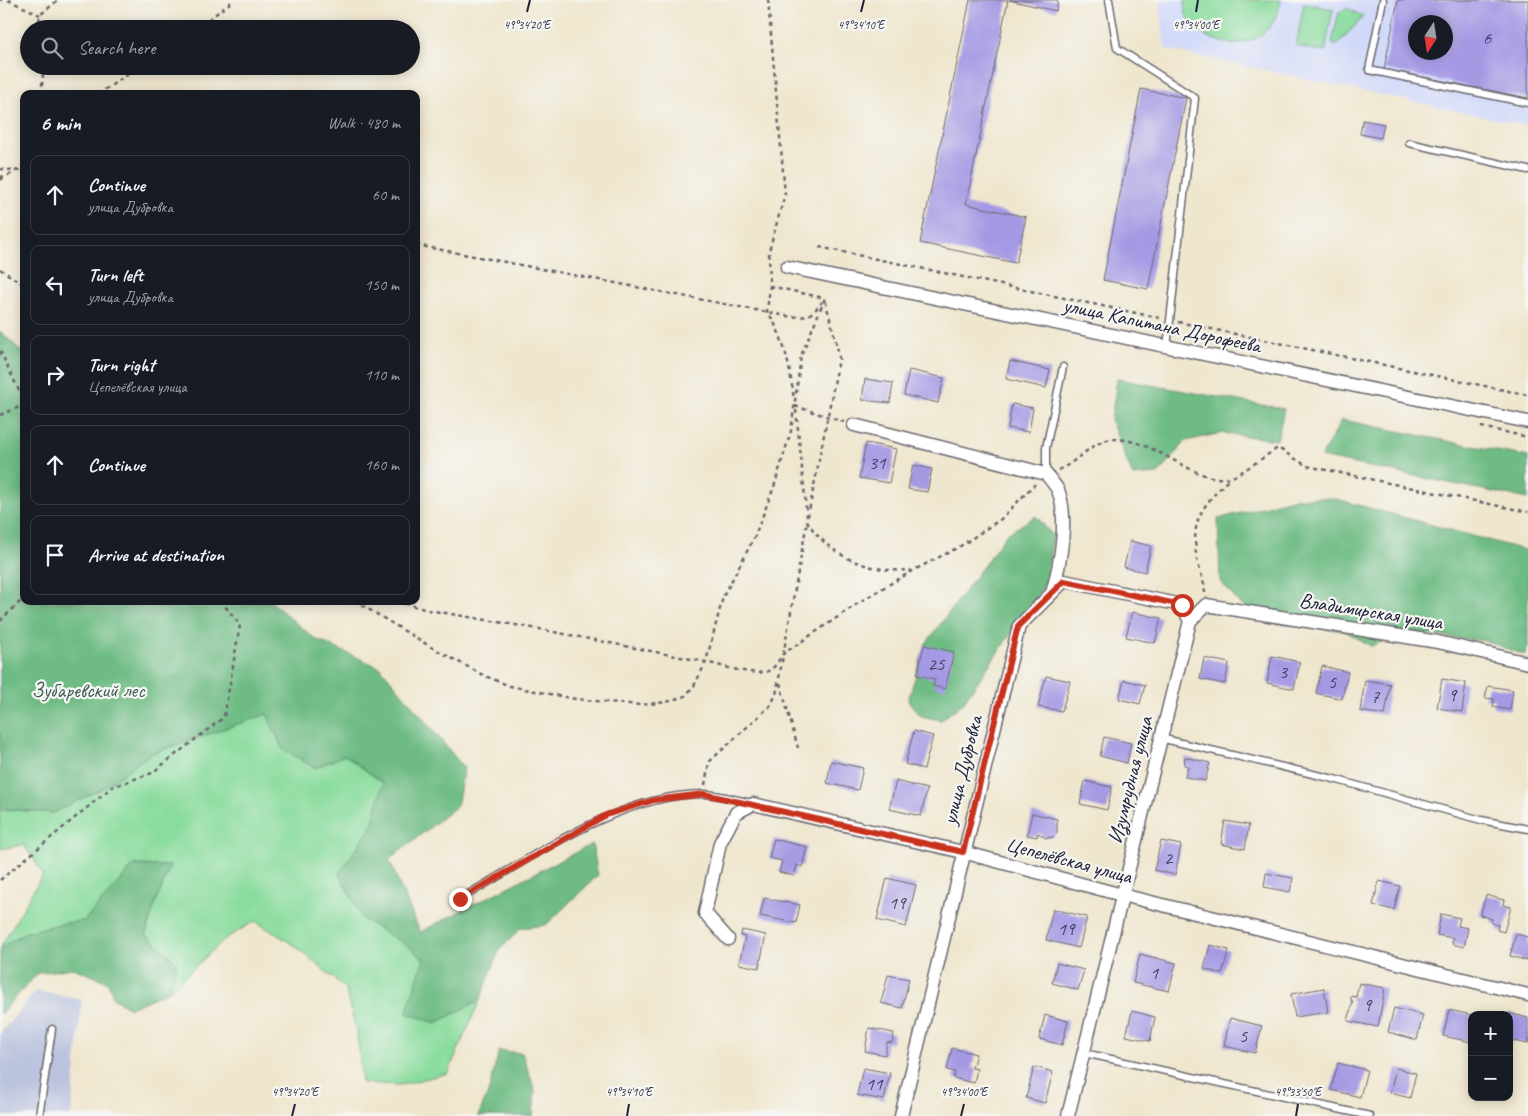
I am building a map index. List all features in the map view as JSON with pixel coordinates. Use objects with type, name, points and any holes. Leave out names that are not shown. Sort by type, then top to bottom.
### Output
[{"type":"street","name":"улица Капитана Дорофеева","points":[[787,267],[1528,422]]},
{"type":"street","points":[[854,425],[1046,474]]},
{"type":"street","name":"улица Дубровка","points":[[1046,474],[1058,490],[1063,522],[1059,570],[1052,593]]},
{"type":"street","name":"улица Дубровка","points":[[901,1116],[1018,626],[1064,581],[1182,605],[1190,621]]},
{"type":"street","name":"Изумрудная улица","points":[[1068,1116],[1190,621],[1206,604]]},
{"type":"street","name":"Владимирская улица","points":[[1206,604],[1438,642],[1528,663]]},
{"type":"street","points":[[728,939],[705,913],[720,843],[736,813],[754,804]]},
{"type":"street","name":"Цепелёвская улица","points":[[754,804],[963,852],[1122,895],[1528,995]]},
{"type":"lane","points":[[1109,0],[1118,48],[1195,98],[1166,347]]},
{"type":"lane","points":[[1383,0],[1369,70],[1528,103]]},
{"type":"lane","points":[[1409,143],[1528,170]]},
{"type":"lane","points":[[1046,474],[1046,448],[1063,367]]},
{"type":"lane","points":[[1160,738],[1334,779],[1481,820],[1528,829]]},
{"type":"lane","points":[[460,899],[606,815],[654,800],[704,794],[754,804]]},
{"type":"lane","points":[[39,1116],[52,1029]]},
{"type":"lane","points":[[1084,1053],[1370,1116]]},
{"type":"path","points":[[8,0],[40,15]]},
{"type":"path","points":[[39,20],[40,15],[58,0]]},
{"type":"path","points":[[208,20],[234,0]]},
{"type":"path","points":[[768,0],[785,194],[769,251],[770,286],[767,311],[778,326],[790,369],[807,521],[815,533],[831,548],[849,559],[880,569],[914,570]]},
{"type":"path","points":[[42,90],[43,75]]},
{"type":"path","points":[[104,90],[127,75]]},
{"type":"path","points":[[0,168],[20,170]]},
{"type":"path","points":[[0,178],[20,170]]},
{"type":"path","points":[[420,246],[787,316],[812,315],[825,298]]},
{"type":"path","points":[[0,269],[20,282]]},
{"type":"path","points":[[770,286],[825,298]]},
{"type":"path","points":[[362,605],[431,647],[483,675],[510,686],[574,699],[640,705],[667,702],[685,696],[694,686],[706,662],[723,597],[754,538],[774,487],[791,431],[801,356],[825,298]]},
{"type":"path","points":[[704,794],[708,762],[770,706],[780,682],[783,654],[807,521],[839,359],[838,345],[830,324],[825,298]]},
{"type":"path","points":[[0,351],[20,394]]},
{"type":"path","points":[[0,415],[20,405]]},
{"type":"path","points":[[795,406],[854,425]]},
{"type":"path","points":[[410,605],[756,673],[767,672],[775,666],[783,654],[914,570],[959,548],[1001,519],[1046,474],[1063,468],[1089,449],[1113,439],[1141,442],[1206,476],[1230,478]]},
{"type":"path","points":[[1206,604],[1205,584],[1197,560],[1195,525],[1206,504],[1230,478],[1278,448],[1307,466],[1528,512]]},
{"type":"path","points":[[0,621],[20,602]]},
{"type":"path","points":[[0,880],[112,787],[152,774],[224,717],[240,625],[224,605]]},
{"type":"path","points":[[780,682],[798,748]]},
{"type":"shaded area","points":[[1160,0],[1528,0],[1528,126],[1165,49]]},
{"type":"shaded area","points":[[36,991],[82,1000],[71,1116],[0,1116],[0,1034]]},
{"type":"green space","points":[[1185,0],[1281,0],[1273,22],[1259,36],[1242,42],[1225,42],[1208,37],[1195,27],[1186,15]]},
{"type":"green space","points":[[1304,3],[1333,9],[1325,52],[1296,46]]},
{"type":"green space","points":[[1347,8],[1363,17],[1336,46],[1332,43],[1339,12]]},
{"type":"green space","name":"Зубаревский лес","points":[[0,331],[20,350],[20,605],[275,605],[315,639],[381,668],[464,768],[457,806],[389,860],[420,932],[592,844],[598,875],[546,925],[521,928],[499,951],[480,1000],[436,1023],[406,1013],[424,959],[408,946],[363,919],[339,874],[372,826],[383,783],[345,755],[315,768],[282,748],[267,714],[150,754],[105,787],[53,813],[3,809],[0,812]]},
{"type":"green space","points":[[1117,379],[1284,409],[1277,440],[1221,433],[1186,441],[1158,474],[1133,476],[1111,421]]},
{"type":"green space","points":[[1342,420],[1528,457],[1528,499],[1321,457]]},
{"type":"green space","points":[[1296,498],[1332,498],[1528,551],[1528,647],[1525,655],[1486,641],[1404,632],[1371,646],[1345,631],[1264,622],[1239,603],[1220,581],[1218,519]]},
{"type":"green space","points":[[1036,516],[1053,536],[1045,584],[963,703],[941,720],[921,716],[908,701],[925,645],[1007,534]]},
{"type":"green space","points":[[267,714],[315,768],[345,755],[383,783],[372,826],[339,874],[363,919],[408,946],[424,959],[436,1023],[480,1000],[448,1073],[401,1085],[362,1083],[357,1033],[345,988],[294,945],[255,921],[225,939],[169,991],[177,963],[146,934],[170,866],[134,865],[84,921],[59,924],[24,933],[0,948],[43,874],[24,845],[0,849],[0,812],[3,809],[53,813],[105,787],[150,754]]},
{"type":"green space","points":[[134,865],[170,866],[146,934],[177,963],[169,991],[130,1008],[114,999],[108,982],[73,968],[38,973],[0,1014],[0,948],[24,933],[59,924],[84,921]]},
{"type":"green space","points":[[499,1051],[522,1053],[535,1091],[533,1116],[478,1116],[488,1094]]},
{"type":"building","points":[[970,0],[1008,0],[966,204],[1026,217],[1016,263],[920,243]]},
{"type":"building","points":[[1009,0],[1058,0],[1056,11]]},
{"type":"building","points":[[1398,0],[1528,0],[1528,98],[1384,69]]},
{"type":"building","points":[[1141,89],[1186,98],[1148,289],[1103,280]]},
{"type":"building","points":[[1363,120],[1384,124],[1381,138],[1360,134]]},
{"type":"building","points":[[1010,361],[1050,370],[1046,388],[1006,379]]},
{"type":"building","points":[[909,370],[944,378],[938,403],[904,395]]},
{"type":"building","points":[[865,379],[893,383],[890,403],[862,400]]},
{"type":"building","points":[[1012,404],[1033,408],[1029,432],[1008,428]]},
{"type":"building","points":[[866,443],[896,449],[889,483],[859,478]]},
{"type":"building","points":[[913,465],[932,469],[927,492],[908,489]]},
{"type":"building","points":[[1130,541],[1151,546],[1145,572],[1124,567]]},
{"type":"building","points":[[1132,612],[1161,618],[1155,643],[1126,637]]},
{"type":"building","points":[[924,645],[954,652],[945,689],[933,686],[935,679],[917,675]]},
{"type":"building","points":[[1272,656],[1300,662],[1294,689],[1267,683]]},
{"type":"building","points":[[1204,658],[1229,663],[1225,684],[1200,679]]},
{"type":"building","points":[[1322,666],[1348,672],[1342,699],[1316,693]]},
{"type":"building","points":[[1046,676],[1070,681],[1062,711],[1038,707]]},
{"type":"building","points":[[1442,679],[1466,683],[1462,712],[1437,708]]},
{"type":"building","points":[[1124,680],[1145,685],[1140,704],[1119,699]]},
{"type":"building","points":[[1365,680],[1390,684],[1385,715],[1360,711]]},
{"type":"building","points":[[1488,686],[1513,690],[1510,710],[1493,707],[1494,699],[1485,698]]},
{"type":"building","points":[[914,731],[933,736],[924,769],[905,764]]},
{"type":"building","points":[[1104,737],[1131,743],[1127,763],[1100,756]]},
{"type":"building","points":[[1185,757],[1210,763],[1205,781],[1185,777],[1188,766],[1184,765]]},
{"type":"building","points":[[831,761],[863,768],[858,790],[827,783]]},
{"type":"building","points":[[896,781],[927,789],[921,816],[889,809]]},
{"type":"building","points":[[1085,781],[1112,787],[1107,810],[1080,804]]},
{"type":"building","points":[[1032,813],[1057,819],[1057,833],[1053,837],[1046,838],[1038,833],[1037,837],[1027,835]]},
{"type":"building","points":[[1225,821],[1249,825],[1245,849],[1221,844]]},
{"type":"building","points":[[774,839],[807,847],[802,867],[797,865],[794,876],[779,872],[782,861],[769,858]]},
{"type":"building","points":[[1161,841],[1181,845],[1175,875],[1154,870]]},
{"type":"building","points":[[1266,873],[1293,878],[1290,892],[1264,887]]},
{"type":"building","points":[[887,878],[916,885],[906,927],[877,920]]},
{"type":"building","points":[[1379,881],[1400,886],[1394,910],[1373,905]]},
{"type":"building","points":[[1486,895],[1504,900],[1503,905],[1511,907],[1504,932],[1497,930],[1498,925],[1491,923],[1492,919],[1480,915]]},
{"type":"building","points":[[764,898],[800,905],[796,923],[760,916]]},
{"type":"building","points":[[1053,909],[1087,917],[1079,948],[1046,940]]},
{"type":"building","points":[[1441,914],[1460,918],[1458,926],[1468,928],[1464,947],[1452,944],[1453,938],[1437,935]]},
{"type":"building","points":[[742,930],[766,935],[759,968],[739,964],[745,937],[741,936]]},
{"type":"building","points":[[1516,934],[1528,937],[1528,961],[1510,956]]},
{"type":"building","points":[[1210,945],[1229,950],[1222,974],[1204,969]]},
{"type":"building","points":[[1140,954],[1176,963],[1169,991],[1133,983]]},
{"type":"building","points":[[1057,963],[1084,970],[1078,990],[1052,983]]},
{"type":"building","points":[[888,975],[909,979],[902,1008],[881,1003]]},
{"type":"building","points":[[1359,983],[1385,988],[1378,1027],[1348,1021],[1353,1001],[1351,1001],[1351,996],[1356,997]]},
{"type":"building","points":[[1324,988],[1328,1012],[1295,1017],[1291,994]]},
{"type":"building","points":[[1394,1008],[1423,1015],[1417,1040],[1388,1032]]},
{"type":"building","points":[[1449,1010],[1468,1014],[1468,1041],[1443,1036]]},
{"type":"building","points":[[1132,1011],[1155,1017],[1150,1041],[1126,1036]]},
{"type":"building","points":[[1513,1014],[1528,1018],[1528,1044],[1513,1041]]},
{"type":"building","points":[[1045,1015],[1068,1021],[1062,1045],[1039,1039]]},
{"type":"building","points":[[1230,1018],[1262,1026],[1255,1053],[1224,1046]]},
{"type":"building","points":[[869,1028],[894,1033],[892,1043],[887,1042],[885,1055],[865,1051]]},
{"type":"building","points":[[952,1048],[976,1054],[972,1068],[977,1069],[974,1083],[953,1078],[955,1072],[947,1070]]},
{"type":"building","points":[[1338,1063],[1367,1070],[1360,1097],[1331,1090]]},
{"type":"building","points":[[1034,1067],[1053,1072],[1045,1103],[1026,1098]]},
{"type":"building","points":[[863,1068],[890,1073],[884,1100],[857,1095]]},
{"type":"building","points":[[1396,1068],[1416,1073],[1410,1098],[1390,1093]]},
{"type":"route","points":[[460,899],[606,815],[654,800],[704,794],[963,852],[1018,626],[1064,581],[1182,605]]}]
